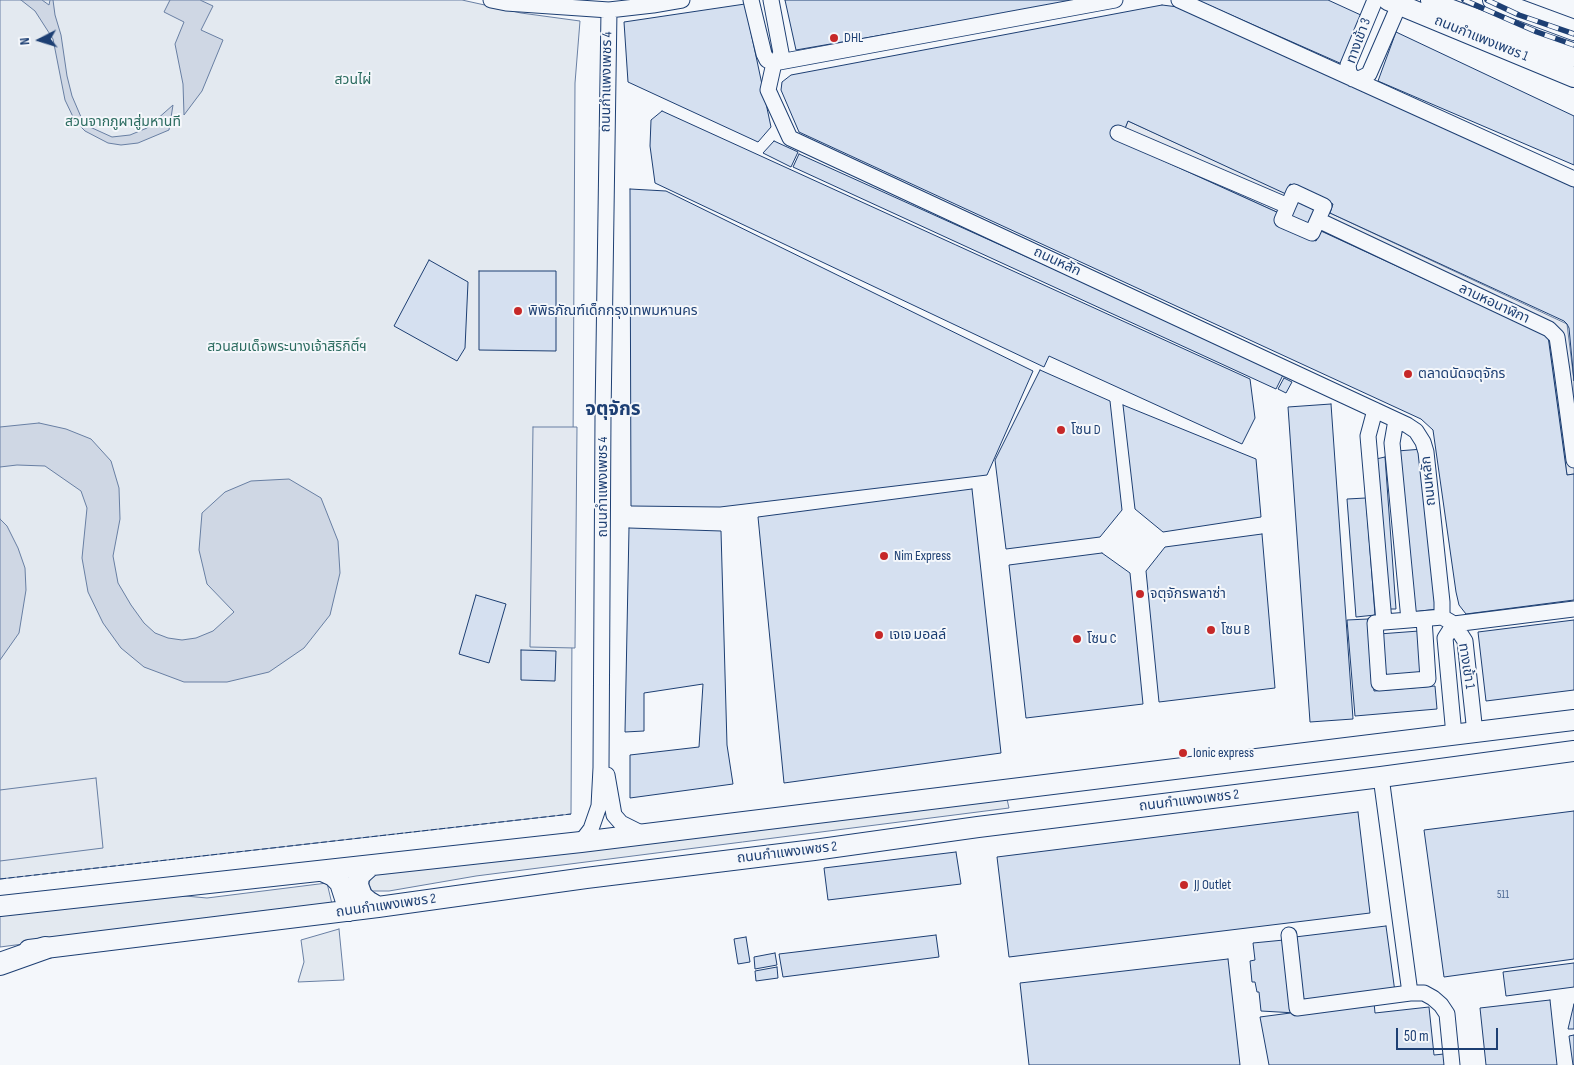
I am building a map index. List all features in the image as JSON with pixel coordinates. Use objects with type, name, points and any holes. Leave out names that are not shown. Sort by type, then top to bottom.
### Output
[{"type":"highway","points":[[0,964],[45,948]]},
{"type":"main road","points":[[1431,0],[1574,56]]},
{"type":"main road","points":[[1493,0],[1574,30]]},
{"type":"main road","name":"ถนนกำแพงเพชร 1","points":[[1393,2],[1574,77]]},
{"type":"main road","points":[[0,906],[645,835],[1574,720]]},
{"type":"main road","name":"ถนนกำแพงเพชร 2","points":[[0,954],[349,911],[586,878],[824,849],[978,827],[1574,751]]},
{"type":"main road","points":[[370,866],[359,876],[358,885],[362,896],[378,907]]},
{"type":"main road","points":[[322,871],[333,876],[340,883],[349,911]]},
{"type":"street","points":[[491,0],[506,4],[608,10],[653,6],[682,0]]},
{"type":"street","points":[[751,0],[764,54],[767,60],[774,63],[1115,0]]},
{"type":"street","name":"ถนนหลัก","points":[[771,0],[781,52],[778,60],[774,63],[768,90],[790,138],[1375,410],[1416,431],[1423,442],[1426,452],[1442,602],[1448,621]]},
{"type":"street","points":[[1179,0],[1574,179]]},
{"type":"street","name":"ทางเข้า 3","points":[[1375,0],[1348,65],[1353,79],[1369,74],[1393,2]]},
{"type":"street","name":"ถนนกำแพงเพชร 4","points":[[581,842],[591,829],[599,806],[608,10]]},
{"type":"street","points":[[1118,133],[1288,206]]},
{"type":"street","points":[[1294,192],[1324,206],[1312,233],[1282,220],[1288,206],[1294,192]]},
{"type":"street","name":"ลานหอนาฬิกา","points":[[1318,220],[1554,334],[1562,371],[1574,460]]},
{"type":"street","points":[[1375,410],[1368,436],[1384,622]]},
{"type":"street","points":[[1396,420],[1392,443],[1417,619],[1428,680],[1379,683],[1375,624],[1417,619],[1448,621],[1574,609]]},
{"type":"street","name":"ทางเข้า 1","points":[[1448,621],[1465,641],[1475,732]]},
{"type":"street","name":"ทางเข้า 1","points":[[1448,621],[1445,638],[1454,735]]},
{"type":"street","name":"ถนนกำแพงเพชร 4","points":[[601,723],[614,815],[620,823],[645,835]]},
{"type":"street","points":[[1381,777],[1410,993]]},
{"type":"street","points":[[1289,935],[1297,1008],[1410,993],[1424,993],[1441,1005],[1447,1014],[1452,1065]]},
{"type":"green space","name":"สวนสมเด็จพระนางเจ้าสิริกิติ์ฯ","points":[[0,0],[462,0],[521,13],[580,21],[575,83],[571,814],[0,879]]},
{"type":"green space","points":[[1007,799],[1009,808],[476,876],[389,891],[372,891],[369,884],[371,875],[376,872]]},
{"type":"green space","points":[[327,883],[332,904],[0,947],[0,916],[175,895],[207,898]]},
{"type":"green space","points":[[339,929],[344,980],[298,982],[304,962],[301,940]]},
{"type":"shaded area","points":[[21,0],[42,0],[49,5],[50,0],[53,0],[72,96],[81,117],[90,127],[112,137],[130,135],[147,128],[173,105],[169,130],[138,143],[121,145],[108,143],[85,131],[75,121],[65,100],[53,39],[35,11]]},
{"type":"shaded area","points":[[170,0],[200,0],[213,6],[201,30],[223,40],[202,91],[184,115],[183,84],[175,44],[184,22],[164,12]]},
{"type":"shaded area","points":[[1128,121],[1286,193],[1290,184],[1333,204],[1330,213],[1567,324],[1574,381],[1574,474],[1567,475],[1548,336],[1322,231],[1316,241],[1278,224],[1281,214],[1120,141]],"holes":[[[1298,200],[1315,208],[1308,225]]]},
{"type":"shaded area","points":[[39,423],[66,429],[91,439],[111,461],[119,488],[120,519],[113,556],[118,583],[144,623],[155,633],[168,638],[182,640],[196,638],[213,631],[234,612],[207,584],[199,550],[202,513],[225,492],[251,481],[289,479],[321,498],[338,541],[340,573],[330,615],[304,648],[269,672],[227,682],[184,682],[144,667],[121,648],[103,623],[88,592],[82,558],[87,508],[81,491],[45,466],[17,465],[0,467],[0,427]]},
{"type":"shaded area","points":[[533,427],[577,427],[575,648],[530,647]]},
{"type":"shaded area","points":[[0,519],[7,526],[18,548],[25,568],[26,590],[19,633],[0,660]]},
{"type":"shaded area","points":[[96,778],[103,848],[0,861],[0,790]]},
{"type":"building","points":[[785,0],[1083,0],[796,50]]},
{"type":"building","points":[[1197,0],[1328,0],[1363,16],[1342,64]]},
{"type":"building","points":[[745,4],[771,127],[758,142],[628,82],[624,22]]},
{"type":"building","points":[[1162,5],[1178,7],[1574,187],[1574,381],[1569,328],[1564,321],[1330,213],[1333,204],[1290,184],[1286,194],[1128,121],[1120,141],[1281,214],[1278,224],[1316,241],[1321,231],[1548,336],[1567,475],[1574,474],[1574,600],[1466,614],[1459,605],[1456,592],[1433,430],[1421,419],[799,132],[781,90],[782,82],[791,75]]},
{"type":"building","points":[[1396,32],[1574,116],[1574,165],[1378,81]]},
{"type":"building","points":[[662,111],[1250,379],[1255,418],[1242,444],[1049,356],[1044,367],[655,183],[650,146],[651,120]]},
{"type":"building","points":[[774,141],[798,152],[791,167],[763,153]]},
{"type":"building","points":[[799,154],[1284,373],[1276,389],[793,167]]},
{"type":"building","points":[[630,189],[666,191],[1033,371],[987,475],[720,507],[631,506]]},
{"type":"building","points":[[1298,200],[1315,208],[1307,225],[1290,217]]},
{"type":"building","points":[[429,260],[468,282],[465,348],[457,361],[394,326]]},
{"type":"building","name":"พิพิธภัณฑ์เด็กกรุงเทพมหานคร","points":[[479,271],[556,271],[556,351],[479,350]]},
{"type":"building","name":"โซน D","points":[[1040,370],[1110,401],[1122,510],[1100,537],[1006,549],[995,460]]},
{"type":"building","points":[[1284,378],[1292,382],[1286,393],[1278,389]]},
{"type":"building","points":[[1331,404],[1353,719],[1310,722],[1288,407]]},
{"type":"building","points":[[1123,405],[1256,459],[1261,517],[1163,532],[1135,509]]},
{"type":"building","points":[[1423,449],[1438,609],[1412,612],[1397,451]]},
{"type":"building","points":[[1385,457],[1396,609],[1386,609],[1376,459]]},
{"type":"building","name":"เจเจ มอลล์","points":[[972,489],[1001,753],[784,783],[758,517]]},
{"type":"building","points":[[1366,498],[1375,615],[1356,617],[1347,499]]},
{"type":"building","points":[[629,528],[721,531],[727,745],[733,784],[630,798],[630,755],[699,747],[703,684],[644,693],[644,731],[625,732]]},
{"type":"building","name":"โซน B","points":[[1262,534],[1275,688],[1159,702],[1146,571],[1165,547]]},
{"type":"building","name":"โซน C","points":[[1102,553],[1130,573],[1143,704],[1026,718],[1009,565]]},
{"type":"building","points":[[476,595],[506,604],[489,663],[459,654]]},
{"type":"building","points":[[1368,619],[1374,691],[1435,686],[1437,709],[1355,716],[1347,620]]},
{"type":"building","points":[[1574,620],[1574,690],[1486,701],[1478,632]]},
{"type":"building","points":[[1419,631],[1423,672],[1383,676],[1379,634]]},
{"type":"building","points":[[521,650],[556,651],[555,681],[521,680]]},
{"type":"building","points":[[1574,811],[1574,959],[1444,977],[1424,830]]},
{"type":"building","name":"JJ Outlet","points":[[1358,812],[1370,913],[1009,957],[997,857]]},
{"type":"building","points":[[956,852],[961,884],[828,900],[824,868]]},
{"type":"building","points":[[1386,926],[1395,992],[1304,1003],[1295,937]]},
{"type":"building","points":[[936,935],[939,957],[783,977],[779,954]]},
{"type":"building","points":[[746,937],[750,962],[738,964],[734,939]]},
{"type":"building","points":[[1284,940],[1296,1013],[1261,1011],[1259,992],[1257,992],[1255,982],[1252,982],[1250,961],[1255,960],[1253,943]]},
{"type":"building","points":[[775,953],[777,965],[755,969],[754,957]]},
{"type":"building","points":[[1228,959],[1240,1065],[1029,1065],[1020,983]]},
{"type":"building","points":[[1574,963],[1574,987],[1506,996],[1503,972]]},
{"type":"building","points":[[777,967],[778,978],[756,981],[755,971]]},
{"type":"building","points":[[1550,1000],[1557,1065],[1486,1065],[1480,1008]]},
{"type":"building","points":[[1374,1002],[1375,1013],[1429,1007],[1434,1055],[1444,1054],[1445,1065],[1269,1065],[1260,1017]]},
{"type":"building","points":[[1574,1004],[1574,1029],[1568,1029]]},
{"type":"building","points":[[1574,1035],[1574,1065],[1573,1065],[1569,1036]]},
{"type":"railway","points":[[1464,0],[1537,32],[1574,45]]},
{"type":"railway","points":[[1487,0],[1519,15],[1574,34]]},
{"type":"fence","points":[[0,879],[571,814]]},
{"type":"place","name":"DHL","points":[[834,38]]},
{"type":"place","name":"พิพิธภัณฑ์เด็กกรุงเทพมหานคร","points":[[518,311]]},
{"type":"place","name":"ตลาดนัดจตุจักร","points":[[1408,374]]},
{"type":"place","name":"โซน D","points":[[1061,430]]},
{"type":"place","name":"Nim Express","points":[[884,556]]},
{"type":"place","name":"จตุจักรพลาซ่า","points":[[1140,594]]},
{"type":"place","name":"โซน B","points":[[1211,630]]},
{"type":"place","name":"เจเจ มอลล์","points":[[879,635]]},
{"type":"place","name":"โซน C","points":[[1077,639]]},
{"type":"place","name":"Ionic express","points":[[1183,753]]},
{"type":"place","name":"JJ Outlet","points":[[1184,885]]},
{"type":"district","name":"จตุจักร","points":[[613,410]]},
{"type":"park label","name":"สวนไผ่","points":[[353,80]]},
{"type":"park label","name":"สวนจากภูผาสู่มหานที","points":[[123,122]]}]
